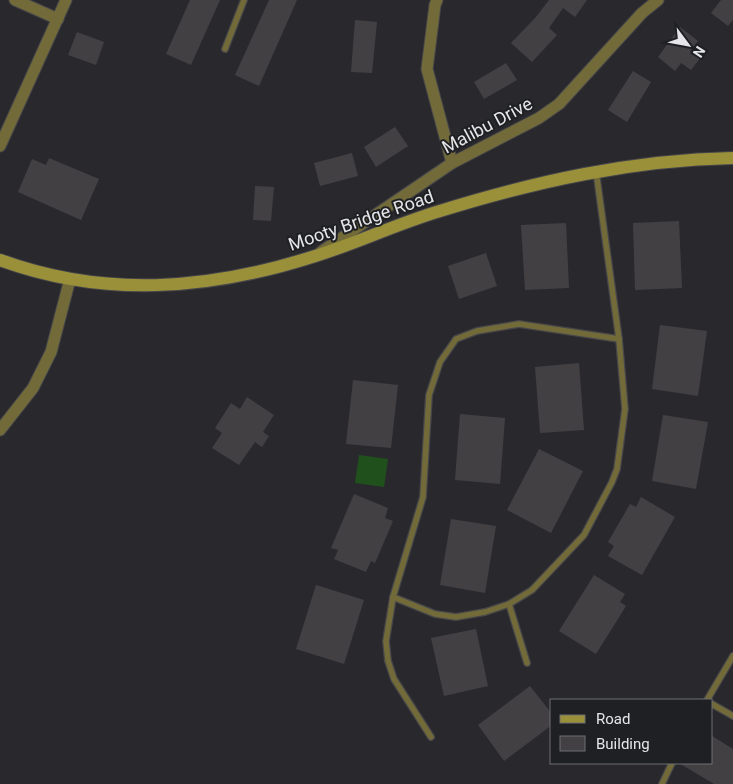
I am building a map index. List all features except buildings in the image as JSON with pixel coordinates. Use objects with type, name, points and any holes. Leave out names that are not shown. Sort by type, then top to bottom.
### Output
[{"type":"main road","name":"Mooty Bridge Road","points":[[0,260],[70,279],[125,285],[185,284],[266,271],[314,257],[438,211],[523,187],[596,171],[676,161],[733,158]]},
{"type":"street","points":[[15,0],[58,19]]},
{"type":"street","points":[[0,146],[66,0]]},
{"type":"street","points":[[437,0],[427,69],[452,163]]},
{"type":"street","name":"Malibu Drive","points":[[314,257],[452,163],[539,118],[560,104],[642,13],[658,0]]},
{"type":"street","points":[[0,430],[33,388],[52,352],[70,279]]},
{"type":"lane","points":[[225,49],[244,0]]},
{"type":"lane","points":[[393,598],[435,614],[456,617],[485,612],[509,604],[532,590],[584,535],[617,469],[625,409],[619,339],[596,171]]},
{"type":"lane","points":[[431,737],[394,678],[388,661],[386,641],[393,598],[423,497],[429,395],[440,362],[456,339],[477,331],[519,324],[619,339]]},
{"type":"lane","points":[[509,604],[527,663]]},
{"type":"lane","points":[[708,699],[733,656]]},
{"type":"lane","points":[[713,705],[733,716]]},
{"type":"lane","points":[[662,784],[672,764]]},
{"type":"green space","points":[[359,455],[388,459],[384,487],[355,483]]}]
